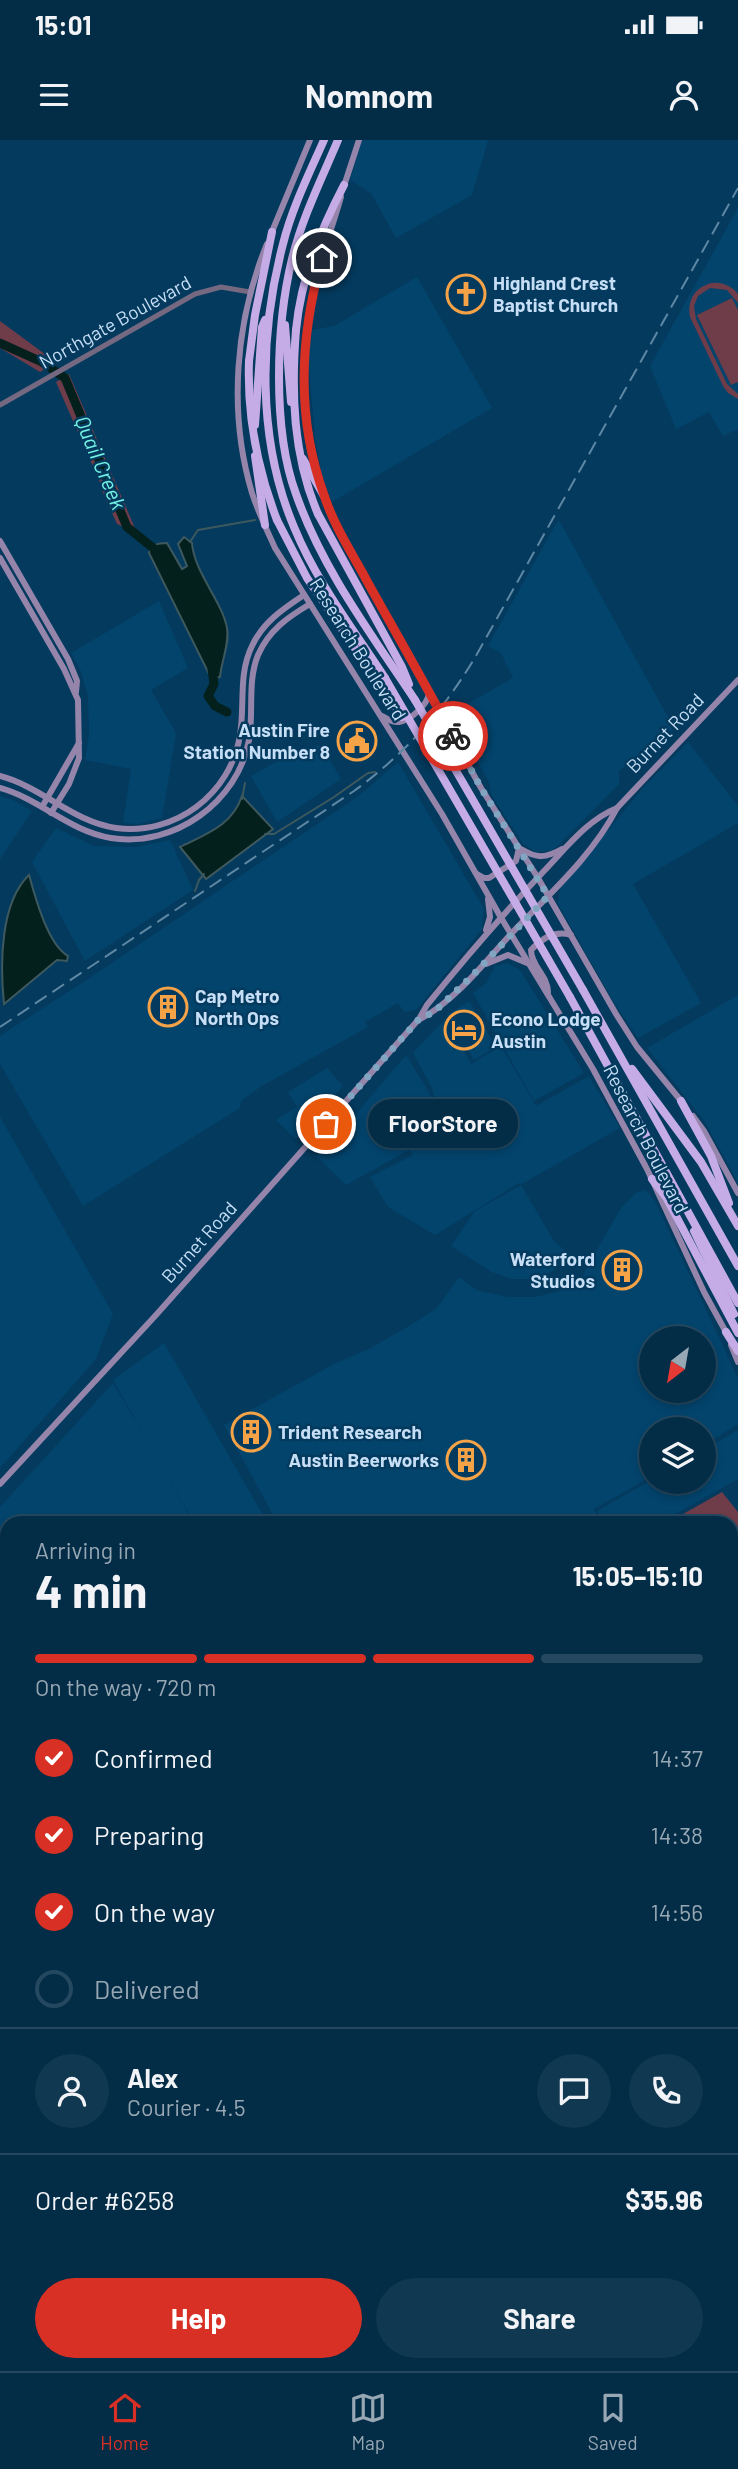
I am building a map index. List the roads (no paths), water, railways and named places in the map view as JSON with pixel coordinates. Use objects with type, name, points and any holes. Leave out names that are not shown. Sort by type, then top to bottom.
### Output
[{"type":"highway","points":[[324,140],[283,244],[270,307],[267,355],[268,424],[283,498],[314,569],[416,732],[570,997],[738,1303]]},
{"type":"highway","points":[[338,140],[293,256],[283,311],[281,411],[285,459],[311,531],[339,583],[399,669]]},
{"type":"highway","points":[[344,185],[311,258],[301,295],[296,330],[294,389],[297,439],[306,482],[318,514],[415,700],[583,990],[738,1266]]},
{"type":"highway","points":[[272,232],[248,361],[253,441],[263,482],[277,520],[307,578],[382,680]]},
{"type":"highway","points":[[265,525],[256,468],[255,424],[262,327],[270,307]]},
{"type":"highway","points":[[283,311],[296,436],[310,475],[324,496]]},
{"type":"highway","points":[[617,1050],[702,1163],[736,1222]]},
{"type":"highway","points":[[681,1101],[711,1156],[736,1222]]},
{"type":"highway","points":[[652,1179],[666,1197],[738,1333]]},
{"type":"highway","points":[[677,1189],[738,1324]]},
{"type":"highway","points":[[726,1332],[738,1351]]},
{"type":"main road","name":"Research Boulevard","points":[[310,140],[250,292],[240,348],[239,402],[245,463],[252,492],[275,548],[380,715],[593,1069],[652,1179],[738,1362]]},
{"type":"main road","name":"Research Boulevard","points":[[359,140],[316,281],[305,340],[304,389],[308,432],[324,496],[341,534],[481,788],[538,878],[626,1030],[704,1131],[738,1193]]},
{"type":"main road","points":[[0,541],[77,681],[79,743],[76,754],[79,758],[69,784],[51,813]]},
{"type":"main road","points":[[0,558],[76,692]]},
{"type":"main road","points":[[0,776],[25,784],[90,821],[106,826],[133,829],[153,827],[181,817],[206,800],[232,762],[239,739],[244,671],[250,648],[260,631],[274,616],[304,595]]},
{"type":"main road","points":[[0,788],[25,797],[75,827],[123,839],[155,836],[203,814],[229,786],[241,766],[248,741],[252,683],[259,653],[280,624],[310,604]]},
{"type":"main road","points":[[54,652],[61,648]]},
{"type":"main road","name":"Burnet Road","points":[[419,1019],[434,1012],[548,896],[608,825],[617,808],[738,680]]},
{"type":"main road","points":[[380,715],[396,723],[402,722],[425,705],[429,692]]},
{"type":"main road","points":[[239,739],[248,741]]},
{"type":"main road","points":[[42,807],[79,743]]},
{"type":"main road","points":[[232,762],[241,766]]},
{"type":"main road","name":"Burnet Road","points":[[0,1483],[156,1315],[419,1019],[427,1005],[500,916],[601,814],[617,808]]},
{"type":"main road","points":[[153,827],[155,836]]},
{"type":"main road","points":[[475,873],[489,878],[516,860],[519,848],[540,858],[567,847]]},
{"type":"main road","points":[[486,933],[490,918],[487,894]]},
{"type":"main road","points":[[548,995],[548,985],[531,956],[531,950],[554,933],[571,935]]},
{"type":"main road","points":[[481,967],[508,955],[530,964]]},
{"type":"street","name":"Northgate Boulevard","points":[[0,405],[195,293],[221,287],[250,292]]},
{"type":"waterway","name":"Quail Creek","points":[[0,343],[42,362],[65,378],[127,527],[160,556]]},
{"type":"waterway","points":[[190,542],[198,530],[255,520]]},
{"type":"waterway","name":"Quail Creek","points":[[212,669],[214,684],[208,696],[215,706],[227,712]]},
{"type":"waterway","points":[[265,834],[274,834],[368,773],[375,772]]},
{"type":"waterway","name":"Quail Creek","points":[[242,799],[245,783]]},
{"type":"waterway","name":"Quail Creek","points":[[195,891],[204,874]]},
{"type":"railway","points":[[0,1027],[354,791],[390,762],[423,729],[477,654],[738,188]]},
{"type":"place","name":"Highland Crest Baptist Church","points":[[466,294]]},
{"type":"place","name":"Austin Fire Station Number 8","points":[[357,741]]},
{"type":"place","name":"Cap Metro North Ops","points":[[168,1007]]},
{"type":"place","name":"Econo Lodge Austin","points":[[464,1030]]},
{"type":"place","name":"FloorStore","points":[[326,1124]]},
{"type":"place","name":"Waterford Studios","points":[[622,1270]]},
{"type":"place","name":"Trident Research","points":[[251,1432]]},
{"type":"place","name":"Austin Beerworks","points":[[466,1460]]}]
